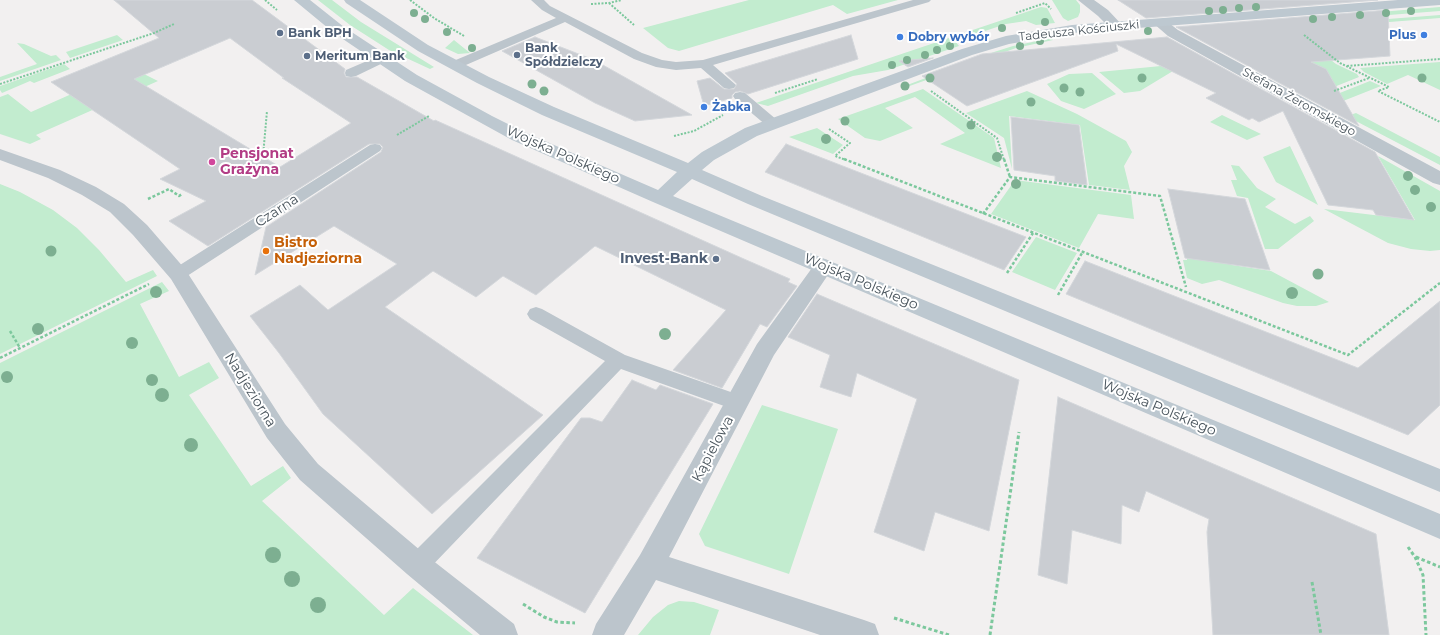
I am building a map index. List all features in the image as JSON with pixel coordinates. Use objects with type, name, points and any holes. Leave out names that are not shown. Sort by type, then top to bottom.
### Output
[{"type":"street","name":"Wojska Polskiego","points":[[301,0],[339,30],[381,59],[417,82],[492,123],[660,198],[1440,527]]},
{"type":"street","points":[[351,0],[395,31],[454,65],[548,111],[988,296],[1440,481]]},
{"type":"street","points":[[1085,0],[1103,13],[1116,26]]},
{"type":"street","name":"Tadeusza Kościuszki","points":[[660,198],[689,171],[716,150],[751,132],[967,52],[1006,40],[1044,33],[1116,26],[1440,1]]},
{"type":"street","name":"Stefana Żeromskiego","points":[[1160,23],[1173,33],[1440,179]]},
{"type":"street","name":"Nadjeziorna","points":[[0,154],[54,174],[89,191],[117,208],[164,256],[177,272],[276,431],[309,472],[416,565],[504,635]]},
{"type":"street","name":"Kąpielowa","points":[[607,635],[650,564],[765,350],[824,266]]},
{"type":"street","points":[[650,564],[864,635]]},
{"type":"lane","points":[[537,0],[546,8],[638,56],[660,64],[676,66],[704,64],[925,0]]},
{"type":"lane","points":[[454,65],[565,18]]},
{"type":"lane","points":[[351,73],[381,59]]},
{"type":"lane","points":[[704,64],[729,85]]},
{"type":"lane","points":[[740,96],[772,123]]},
{"type":"lane","name":"Czarna","points":[[177,272],[375,148]]},
{"type":"lane","points":[[536,314],[618,360],[738,402]]},
{"type":"lane","points":[[416,565],[618,360]]},
{"type":"path","points":[[410,0],[434,18],[488,50]]},
{"type":"path","points":[[590,4],[609,3],[622,0]]},
{"type":"path","points":[[0,84],[154,33],[174,24]]},
{"type":"path","points":[[1300,33],[1340,63],[1389,87],[1378,91],[1440,122]]},
{"type":"path","points":[[1347,66],[1440,59]]},
{"type":"path","points":[[1333,92],[1369,78]]},
{"type":"path","points":[[929,90],[997,138],[1010,177]]},
{"type":"path","points":[[263,156],[267,111]]},
{"type":"path","points":[[375,148],[434,113]]},
{"type":"path","points":[[824,126],[850,143],[836,156],[1082,253],[1348,355],[1440,282]]},
{"type":"path","points":[[672,136],[694,131]]},
{"type":"path","points":[[983,214],[1010,177]]},
{"type":"path","points":[[1010,177],[1160,196],[1186,287]]},
{"type":"path","points":[[144,201],[169,189],[179,196],[182,194]]},
{"type":"path","points":[[1005,276],[1033,233]]},
{"type":"path","points":[[1057,297],[1082,253]]},
{"type":"path","points":[[0,358],[177,272]]},
{"type":"path","points":[[10,331],[20,348]]},
{"type":"path","points":[[990,635],[1019,432]]},
{"type":"path","points":[[1403,542],[1415,557],[1423,575],[1426,635]]},
{"type":"path","points":[[1415,557],[1440,567]]},
{"type":"path","points":[[1312,582],[1321,635]]},
{"type":"path","points":[[517,600],[544,617],[557,622],[569,624],[580,622]]},
{"type":"path","points":[[889,616],[949,635]]},
{"type":"green space","points":[[318,0],[332,0],[361,22],[434,67],[430,69],[389,50],[350,25]]},
{"type":"green space","points":[[749,0],[898,0],[847,14],[833,5],[679,51],[668,48],[643,28]]},
{"type":"green space","points":[[1052,0],[1076,0],[1080,5],[1078,17],[1068,21],[1063,18]]},
{"type":"green space","points":[[1041,7],[1047,8],[1055,23],[1036,25],[1026,21],[1006,24],[955,41],[959,46],[888,70],[853,76],[768,106],[756,103]]},
{"type":"green space","points":[[1440,7],[1440,11],[1287,23],[1283,20]]},
{"type":"green space","points":[[1440,15],[1440,18],[1301,29],[1297,26]]},
{"type":"green space","points":[[117,35],[123,40],[70,58],[66,52]]},
{"type":"green space","points":[[1052,38],[1053,40],[1016,48],[904,88],[902,87],[994,52],[1013,46]]},
{"type":"green space","points":[[454,40],[470,53],[458,54],[445,48]]},
{"type":"green space","points":[[17,43],[24,44],[51,56],[56,55],[61,60],[0,81],[0,77],[37,64]]},
{"type":"green space","points":[[1322,53],[1336,64],[1357,74],[1359,77],[1314,95],[1289,56]]},
{"type":"green space","points":[[1440,62],[1440,90],[1408,75],[1387,84],[1364,72],[1360,68]]},
{"type":"green space","points":[[64,64],[70,69],[34,83],[30,81],[2,93],[0,90],[0,86]]},
{"type":"green space","points":[[1161,66],[1173,71],[1140,91],[1124,93],[1099,72]]},
{"type":"green space","points":[[140,72],[158,81],[36,135],[41,139],[30,144],[0,134],[0,97],[8,94],[31,112],[94,84]]},
{"type":"green space","points":[[1092,73],[1116,94],[1084,109],[1061,101],[1047,84],[1069,74]]},
{"type":"green space","points":[[1370,81],[1381,86],[1333,105],[1322,100]]},
{"type":"green space","points":[[923,89],[994,138],[1001,168],[940,144],[965,133],[915,97],[885,108],[913,128],[880,141],[865,138],[838,119]]},
{"type":"green space","points":[[1027,91],[1077,114],[1126,141],[1132,152],[1124,166],[1130,190],[1089,185],[1080,125],[1009,116],[1012,169],[1004,138],[966,113]]},
{"type":"green space","points":[[1356,113],[1440,157],[1440,165],[1352,119],[1350,115]]},
{"type":"green space","points":[[1222,115],[1261,134],[1247,140],[1210,122]]},
{"type":"green space","points":[[817,128],[843,145],[833,154],[789,137]]},
{"type":"green space","points":[[1290,146],[1318,205],[1276,182],[1263,157]]},
{"type":"green space","points":[[1378,156],[1440,191],[1440,250],[1430,251],[1411,249],[1388,243],[1324,209],[1415,220]]},
{"type":"green space","points":[[1231,165],[1239,166],[1257,188],[1276,199],[1265,207],[1295,224],[1310,216],[1314,221],[1278,249],[1265,249],[1248,198],[1237,196],[1231,180],[1237,180]]},
{"type":"green space","points":[[1015,180],[1131,195],[1134,219],[1098,214],[1079,248],[991,214]]},
{"type":"green space","points":[[0,184],[20,192],[53,210],[77,228],[99,250],[126,282],[153,270],[157,276],[0,354]]},
{"type":"green space","points":[[1036,237],[1077,253],[1055,290],[1012,272]]},
{"type":"green space","points":[[1187,253],[1230,259],[1232,265],[1271,271],[1329,302],[1316,306],[1297,306],[1283,303],[1219,280],[1202,284],[1187,278],[1183,260],[1187,260]]},
{"type":"green space","points":[[162,282],[169,291],[140,304],[179,377],[209,362],[219,378],[189,395],[251,486],[283,466],[291,478],[262,501],[384,615],[413,588],[473,635],[0,635],[0,363]]},
{"type":"green space","points":[[762,405],[838,429],[789,574],[705,546],[699,534]]},
{"type":"green space","points":[[679,601],[694,602],[719,610],[710,635],[638,635],[653,617],[668,605]]},
{"type":"building","points":[[114,0],[252,0],[345,69],[344,73],[346,77],[357,77],[434,121],[435,120],[790,279],[788,282],[797,286],[767,327],[760,324],[722,388],[673,370],[726,310],[595,246],[536,295],[503,276],[476,297],[433,271],[385,307],[543,415],[432,514],[323,414],[250,316],[300,285],[328,310],[397,264],[334,226],[255,275],[266,227],[381,152],[383,147],[380,144],[369,144],[208,246],[169,221],[206,201],[160,179],[180,169],[51,82],[159,38]],"holes":[[[230,38],[284,78],[282,78],[351,123],[280,167],[134,79]]]},
{"type":"building","points":[[1118,0],[1378,0],[1146,18]]},
{"type":"building","points":[[1388,10],[1390,56],[1311,62],[1326,69],[1359,126],[1176,27]]},
{"type":"building","points":[[851,35],[858,59],[748,94],[740,91],[735,92],[732,95],[732,98],[704,106],[697,81],[710,78],[724,89],[734,89],[737,84],[725,73]]},
{"type":"building","points":[[535,37],[594,60],[692,115],[635,121],[595,103],[502,51]]},
{"type":"building","points":[[1167,37],[1375,152],[1414,220],[1376,215],[1373,210],[1328,205],[1283,111],[1259,122],[1252,118],[1249,120],[1206,98],[1216,93],[1116,44],[1118,51],[967,106],[922,76],[982,54]]},
{"type":"building","points":[[933,58],[908,67],[899,61]]},
{"type":"building","points":[[1011,117],[1079,125],[1087,185],[1055,181],[1055,176],[1014,170]]},
{"type":"building","points":[[786,144],[1026,237],[1004,270],[765,172]]},
{"type":"building","points":[[1168,189],[1245,199],[1270,270],[1185,258]]},
{"type":"building","points":[[1085,261],[1358,368],[1440,301],[1440,405],[1408,435],[1066,294]]},
{"type":"building","points":[[817,294],[1019,380],[989,531],[935,512],[924,551],[874,532],[917,399],[857,373],[851,397],[820,387],[830,355],[788,337]]},
{"type":"building","points":[[632,380],[656,390],[660,385],[713,404],[585,613],[477,558],[581,418],[590,418],[602,422]]},
{"type":"building","points":[[1058,397],[1376,534],[1389,635],[1213,635],[1207,532],[1209,519],[1146,491],[1139,512],[1122,505],[1121,544],[1072,530],[1067,584],[1038,575]]},
{"type":"place","name":"Bank BPH","points":[[280,33]]},
{"type":"place","name":"Plus","points":[[1424,35]]},
{"type":"place","name":"Dobry wybór","points":[[900,37]]},
{"type":"place","name":"Bank Spółdzielczy","points":[[517,55]]},
{"type":"place","name":"Meritum Bank","points":[[307,56]]},
{"type":"place","name":"Żabka","points":[[704,107]]},
{"type":"place","name":"Pensjonat Grażyna","points":[[212,162]]},
{"type":"place","name":"Bistro Nadjeziorna","points":[[266,251]]},
{"type":"place","name":"Invest-Bank","points":[[716,259]]}]
